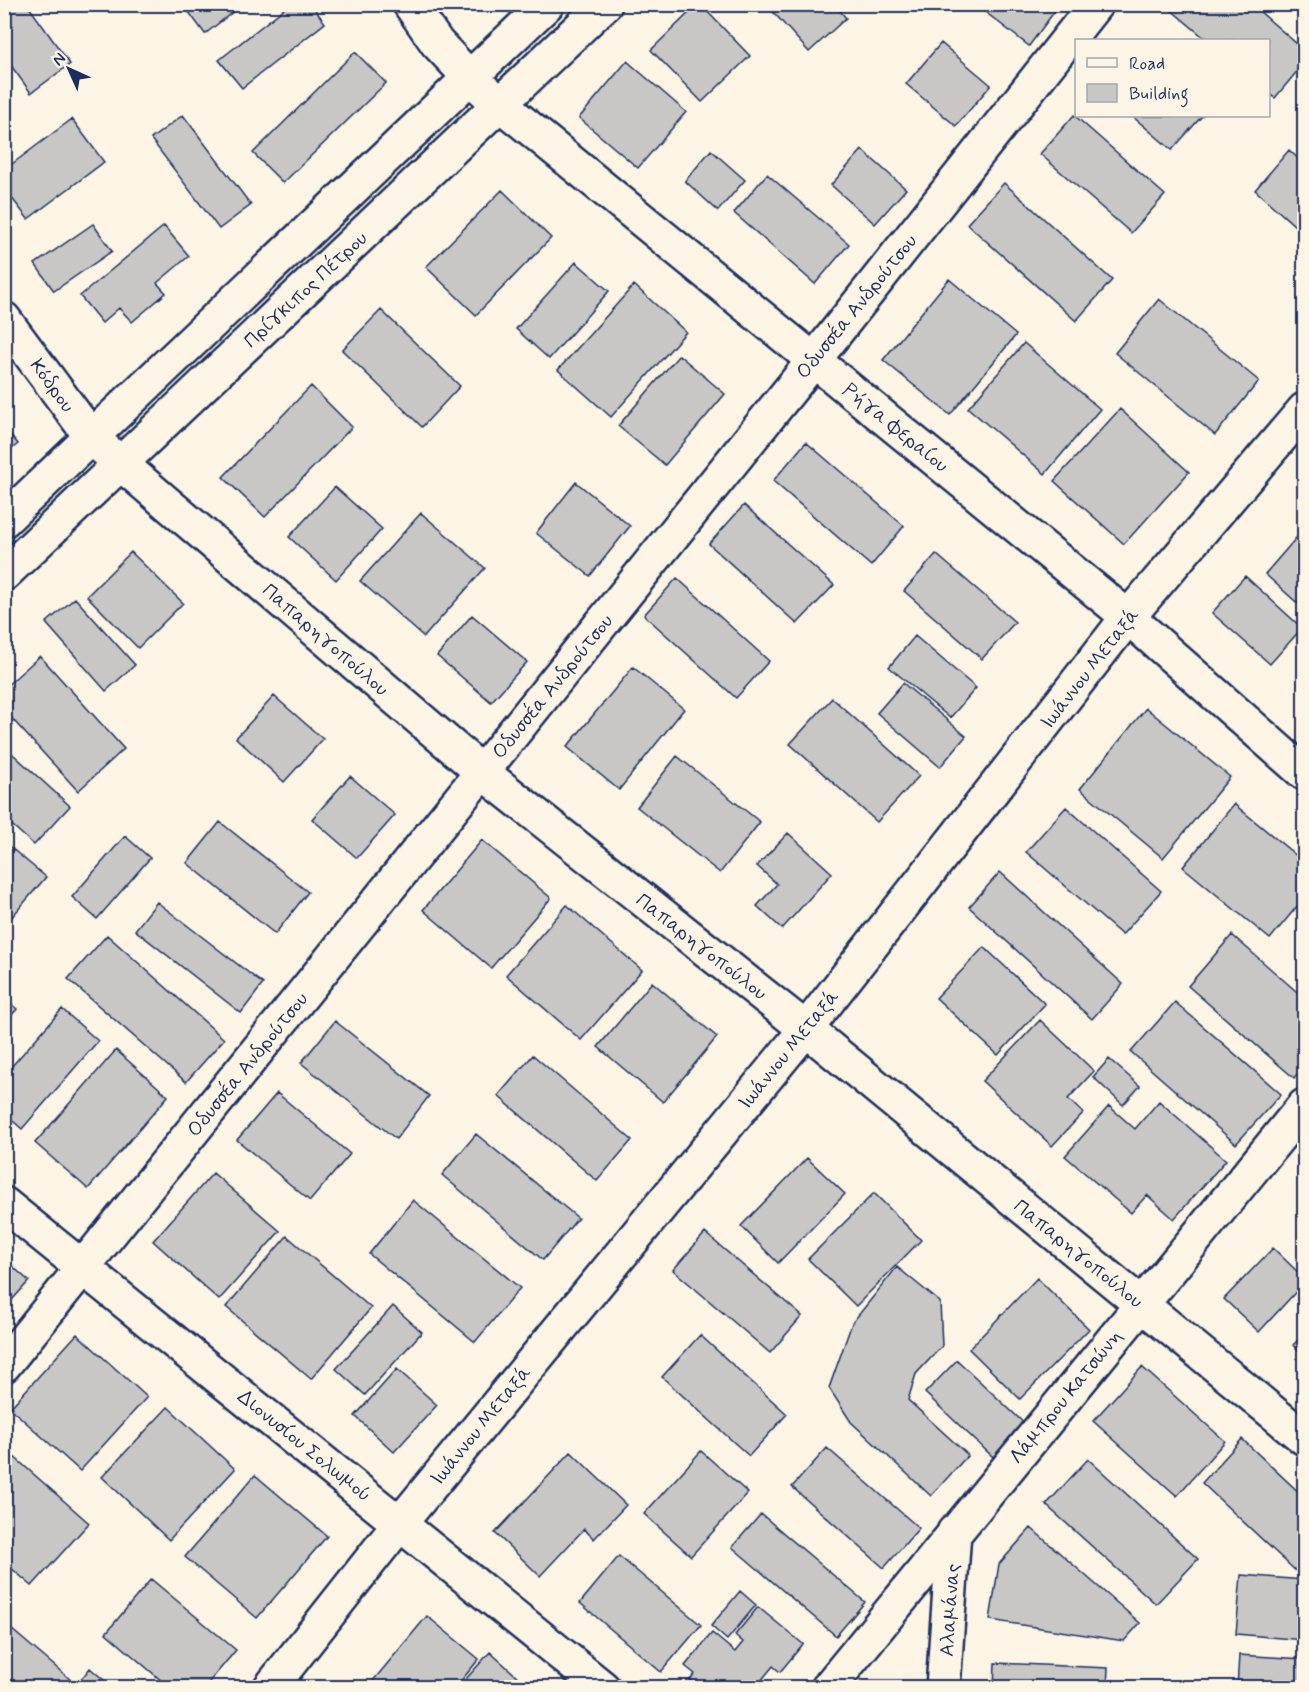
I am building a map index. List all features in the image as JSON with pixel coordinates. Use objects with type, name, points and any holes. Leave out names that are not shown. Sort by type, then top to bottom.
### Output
[{"type":"street","name":"Ρήγα Φεραίου","points":[[410,4],[437,43],[484,90],[1128,617],[1305,773]]},
{"type":"street","name":"Πρίγκιπος Πέτρου","points":[[484,90],[548,4]]},
{"type":"street","name":"Πρίγκιπος Πέτρου","points":[[4,574],[106,450],[484,90],[605,4]]},
{"type":"street","name":"Οδυσσέα Ανδρούτσου","points":[[4,1365],[814,360],[1096,4]]},
{"type":"street","name":"Κόδρου","points":[[4,319],[106,450]]},
{"type":"street","name":"Ιωάννου Μεταξά","points":[[270,1688],[400,1522],[806,1029],[1128,617],[1305,410]]},
{"type":"street","name":"Πρίγκιπος Πέτρου","points":[[4,520],[106,450]]},
{"type":"street","name":"Παπαρηγοπούλου","points":[[106,450],[482,772],[806,1029],[1305,1438]]},
{"type":"street","name":"Λάμπρου Κατσώνη","points":[[828,1688],[1305,1106]]},
{"type":"street","name":"Διονυσίου Σολωμού","points":[[4,1204],[603,1688]]},
{"type":"street","name":"Αλαμάνας","points":[[943,1688],[954,1532]]},
{"type":"building","points":[[4,4],[27,4],[70,64],[31,93],[4,56]]},
{"type":"building","points":[[183,4],[243,4],[205,34]]},
{"type":"building","points":[[290,4],[311,4],[325,23],[242,88],[219,60]]},
{"type":"building","points":[[698,4],[750,56],[702,102],[651,50]]},
{"type":"building","points":[[766,4],[834,4],[846,18],[809,52]]},
{"type":"building","points":[[975,4],[1060,4],[1029,46]]},
{"type":"building","points":[[1164,4],[1251,4],[1304,50],[1304,63],[1275,98],[1270,94],[1270,39],[1206,39]]},
{"type":"building","points":[[941,43],[991,85],[956,126],[906,84]]},
{"type":"building","points":[[355,52],[386,83],[283,183],[253,153]]},
{"type":"building","points":[[627,61],[686,112],[638,168],[579,118]]},
{"type":"building","points":[[183,115],[251,205],[219,229],[151,139]]},
{"type":"building","points":[[1074,115],[1165,195],[1131,233],[1040,154]]},
{"type":"building","points":[[1133,117],[1201,117],[1172,150]]},
{"type":"building","points":[[72,119],[104,162],[28,219],[4,188],[4,170]]},
{"type":"building","points":[[711,150],[745,180],[718,211],[685,181]]},
{"type":"building","points":[[862,150],[906,189],[875,224],[831,185]]},
{"type":"building","points":[[1289,150],[1304,164],[1304,234],[1255,190]]},
{"type":"building","points":[[767,174],[849,244],[815,284],[734,213]]},
{"type":"building","points":[[1004,183],[1112,280],[1076,321],[967,224]]},
{"type":"building","points":[[502,190],[551,238],[476,315],[426,267]]},
{"type":"building","points":[[93,224],[112,251],[54,291],[35,264]]},
{"type":"building","points":[[164,226],[189,256],[157,283],[166,293],[132,322],[119,308],[102,323],[80,296]]},
{"type":"building","points":[[576,262],[609,291],[549,359],[516,329]]},
{"type":"building","points":[[949,279],[1016,335],[950,415],[883,360]]},
{"type":"building","points":[[634,285],[686,332],[611,417],[558,370]]},
{"type":"building","points":[[1159,299],[1259,381],[1215,435],[1115,353]]},
{"type":"building","points":[[381,310],[460,386],[422,427],[342,350]]},
{"type":"building","points":[[1024,343],[1100,409],[1045,474],[968,408]]},
{"type":"building","points":[[679,355],[725,394],[665,465],[618,426]]},
{"type":"building","points":[[311,386],[352,427],[265,517],[223,477]]},
{"type":"building","points":[[1120,409],[1189,472],[1124,544],[1054,481]]},
{"type":"building","points":[[4,427],[18,444],[4,455]]},
{"type":"building","points":[[806,442],[904,526],[871,566],[773,481]]},
{"type":"building","points":[[576,482],[630,526],[590,576],[536,533]]},
{"type":"building","points":[[335,487],[382,529],[336,580],[289,537]]},
{"type":"building","points":[[744,505],[834,585],[797,624],[709,544]]},
{"type":"building","points":[[421,513],[485,568],[424,637],[360,581]]},
{"type":"building","points":[[1303,530],[1304,532],[1304,609],[1265,574]]},
{"type":"building","points":[[131,552],[183,603],[138,648],[87,596]]},
{"type":"building","points":[[936,554],[1015,622],[982,659],[904,591]]},
{"type":"building","points":[[1245,576],[1302,628],[1270,664],[1212,613]]},
{"type":"building","points":[[677,578],[769,661],[736,698],[644,615]]},
{"type":"building","points":[[75,598],[135,665],[106,691],[46,623]]},
{"type":"building","points":[[472,615],[527,662],[491,702],[437,656]]},
{"type":"building","points":[[915,636],[976,688],[950,718],[889,667]]},
{"type":"building","points":[[40,656],[124,749],[78,791],[4,710],[4,688]]},
{"type":"building","points":[[633,667],[684,709],[619,790],[567,747]]},
{"type":"building","points":[[903,683],[966,736],[940,767],[877,713]]},
{"type":"building","points":[[274,696],[323,739],[284,782],[236,738]]},
{"type":"building","points":[[832,698],[919,776],[877,822],[790,744]]},
{"type":"building","points":[[1146,708],[1230,777],[1163,858],[1080,789]]},
{"type":"building","points":[[4,746],[70,806],[34,845],[4,818]]},
{"type":"building","points":[[677,756],[760,822],[720,873],[637,807]]},
{"type":"building","points":[[350,776],[395,815],[357,858],[312,819]]},
{"type":"building","points":[[1234,804],[1304,862],[1304,898],[1270,939],[1183,867]]},
{"type":"building","points":[[1066,807],[1161,891],[1122,935],[1026,852]]},
{"type":"building","points":[[220,822],[308,892],[275,934],[187,863]]},
{"type":"building","points":[[788,833],[832,873],[782,929],[757,906],[777,884],[757,866]]},
{"type":"building","points":[[125,836],[150,858],[97,919],[72,897]]},
{"type":"building","points":[[482,840],[551,898],[491,968],[423,910]]},
{"type":"building","points":[[4,842],[46,877],[11,918],[4,912]]},
{"type":"building","points":[[1000,872],[1123,984],[1092,1019],[969,907]]},
{"type":"building","points":[[157,902],[263,984],[241,1013],[135,930]]},
{"type":"building","points":[[567,905],[642,970],[581,1040],[506,975]]},
{"type":"building","points":[[107,935],[224,1039],[186,1082],[68,979]]},
{"type":"building","points":[[1232,935],[1304,998],[1304,1065],[1294,1078],[1188,986]]},
{"type":"building","points":[[984,947],[1045,1004],[998,1055],[936,998]]},
{"type":"building","points":[[652,982],[717,1037],[663,1102],[598,1047]]},
{"type":"building","points":[[4,998],[17,1009],[4,1024]]},
{"type":"building","points":[[1175,1002],[1281,1094],[1236,1144],[1131,1052]]},
{"type":"building","points":[[62,1009],[98,1041],[22,1129],[4,1113],[4,1075]]},
{"type":"building","points":[[1040,1020],[1094,1071],[1068,1099],[1083,1113],[1052,1146],[982,1081]]},
{"type":"building","points":[[335,1021],[429,1096],[396,1139],[301,1063]]},
{"type":"building","points":[[116,1050],[168,1096],[88,1189],[35,1143]]},
{"type":"building","points":[[533,1055],[632,1140],[597,1181],[498,1096]]},
{"type":"building","points":[[1109,1059],[1140,1086],[1123,1105],[1093,1077]]},
{"type":"building","points":[[277,1093],[350,1154],[310,1201],[237,1140]]},
{"type":"building","points":[[1159,1101],[1226,1160],[1174,1219],[1147,1195],[1131,1213],[1065,1156],[1109,1106],[1135,1129]]},
{"type":"building","points":[[476,1134],[578,1218],[543,1260],[442,1175]]},
{"type":"building","points":[[807,1158],[845,1194],[778,1263],[741,1226]]},
{"type":"building","points":[[213,1173],[280,1231],[219,1300],[153,1241]]},
{"type":"building","points":[[874,1193],[921,1240],[856,1306],[808,1259]]},
{"type":"building","points":[[413,1200],[520,1288],[475,1342],[369,1254]]},
{"type":"building","points":[[705,1233],[802,1316],[770,1353],[673,1270]]},
{"type":"building","points":[[287,1236],[371,1308],[311,1379],[226,1307]]},
{"type":"building","points":[[1273,1248],[1304,1278],[1304,1283],[1259,1332],[1224,1299]]},
{"type":"building","points":[[4,1259],[29,1281],[4,1309]]},
{"type":"building","points":[[897,1267],[940,1302],[942,1346],[916,1374],[908,1400],[968,1455],[931,1496],[851,1422],[829,1388],[852,1323]]},
{"type":"building","points":[[1037,1278],[1089,1329],[1020,1399],[969,1349]]},
{"type":"building","points":[[393,1306],[422,1332],[365,1395],[336,1369]]},
{"type":"building","points":[[77,1334],[147,1397],[80,1471],[10,1408]]},
{"type":"building","points":[[1304,1334],[1304,1356],[1293,1345]]},
{"type":"building","points":[[700,1335],[787,1414],[749,1456],[662,1377]]},
{"type":"building","points":[[957,1360],[1025,1424],[993,1457],[925,1393]]},
{"type":"building","points":[[1142,1367],[1225,1441],[1177,1496],[1093,1421]]},
{"type":"building","points":[[397,1369],[437,1405],[394,1452],[355,1416]]},
{"type":"building","points":[[168,1407],[235,1469],[169,1540],[102,1477]]},
{"type":"building","points":[[1242,1439],[1304,1497],[1304,1570],[1300,1575],[1202,1483]]},
{"type":"building","points":[[4,1448],[89,1523],[32,1586],[4,1562]]},
{"type":"building","points":[[827,1448],[919,1528],[884,1568],[792,1487]]},
{"type":"building","points":[[701,1451],[748,1493],[691,1556],[644,1514]]},
{"type":"building","points":[[571,1452],[626,1505],[594,1539],[584,1529],[540,1576],[495,1533]]},
{"type":"building","points":[[1088,1459],[1198,1559],[1156,1604],[1046,1505]]},
{"type":"building","points":[[255,1475],[327,1536],[257,1618],[185,1557]]},
{"type":"building","points":[[761,1514],[865,1602],[836,1636],[732,1547]]},
{"type":"building","points":[[1031,1528],[1140,1623],[1124,1641],[990,1620],[999,1564]]},
{"type":"building","points":[[619,1556],[701,1625],[661,1672],[580,1603]]},
{"type":"building","points":[[1241,1575],[1304,1580],[1304,1640],[1236,1634]]},
{"type":"building","points":[[151,1579],[236,1650],[204,1688],[170,1688],[106,1633]]},
{"type":"building","points":[[740,1591],[756,1605],[727,1640],[711,1626]]},
{"type":"building","points":[[758,1607],[803,1644],[780,1672],[773,1666],[760,1682],[765,1688],[699,1688],[690,1680],[695,1674],[685,1666],[712,1633],[735,1652],[743,1642],[735,1635]]},
{"type":"building","points":[[427,1616],[479,1659],[455,1688],[367,1688]]},
{"type":"building","points":[[4,1623],[71,1680],[65,1688],[4,1688]]},
{"type":"building","points":[[490,1652],[530,1688],[458,1688]]},
{"type":"building","points":[[1239,1655],[1304,1659],[1304,1688],[1237,1688]]},
{"type":"building","points":[[995,1663],[1108,1668],[1107,1688],[994,1688]]},
{"type":"building","points":[[90,1668],[113,1688],[74,1688]]}]
